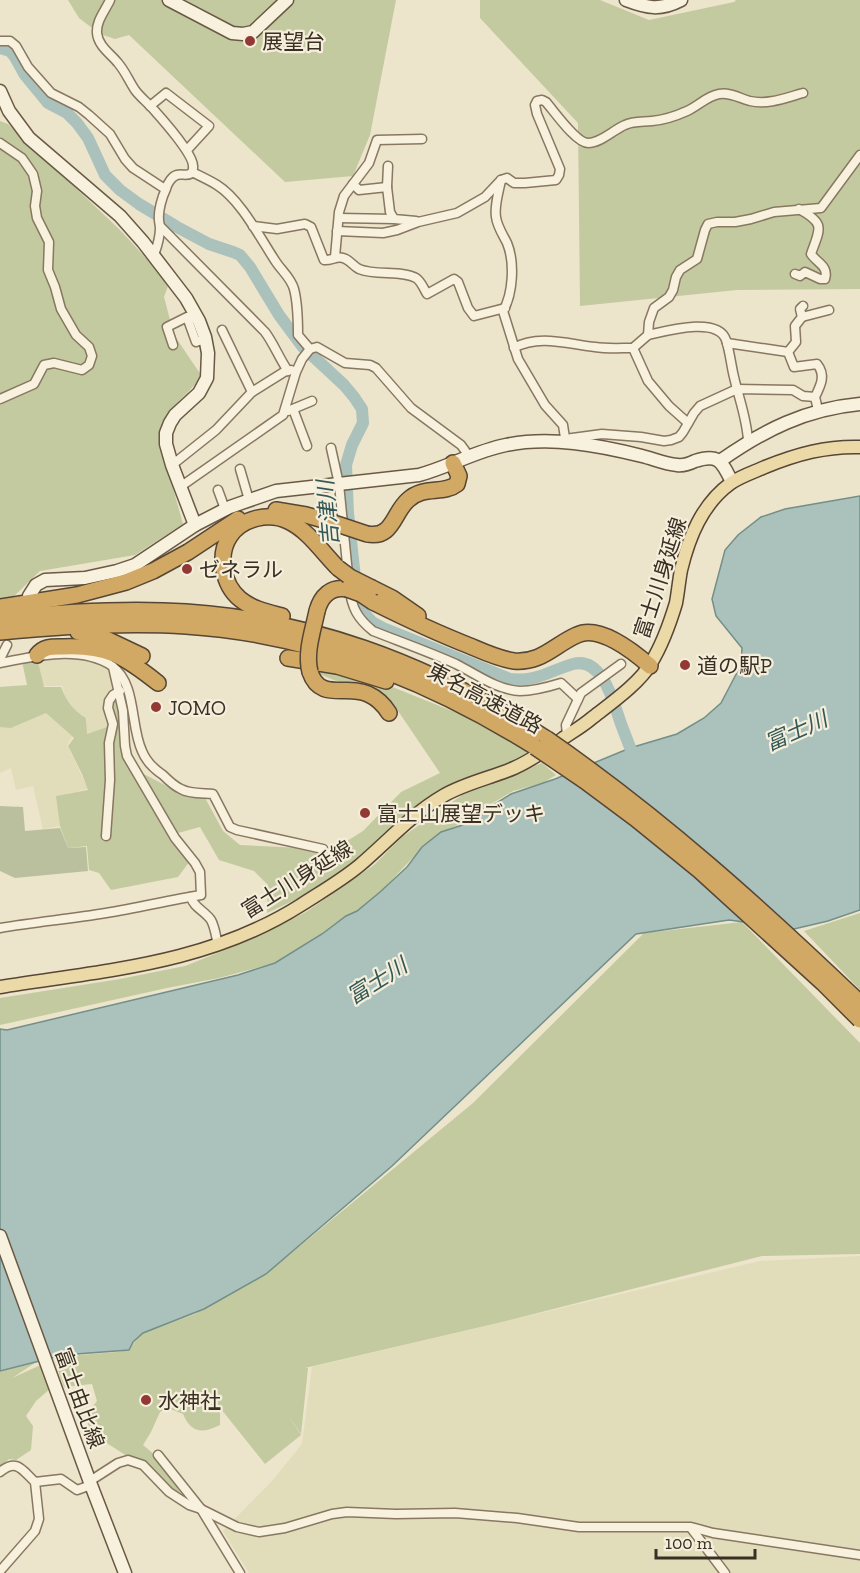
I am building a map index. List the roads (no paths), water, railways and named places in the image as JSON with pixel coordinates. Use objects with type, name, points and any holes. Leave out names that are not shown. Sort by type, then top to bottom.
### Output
[{"type":"highway","points":[[0,607],[77,595],[126,582],[170,562],[244,515],[255,512],[286,511],[377,535],[387,530],[401,507],[415,494],[431,489],[447,489],[457,484],[459,476],[453,463]]},
{"type":"highway","points":[[373,595],[338,568],[297,526],[278,518],[267,516],[256,518],[237,528],[230,536],[223,557],[228,584],[239,598],[248,604],[398,655],[455,686]]},
{"type":"highway","points":[[389,714],[378,700],[367,693],[321,688],[312,680],[308,653],[317,612],[323,597],[328,592],[335,589],[347,589],[361,594],[392,598],[417,615],[460,635],[486,653],[508,660],[527,660],[547,654],[585,632],[606,637],[621,644],[636,653],[650,666]]},
{"type":"highway","name":"東名高速道路","points":[[0,618],[123,610],[198,613],[241,618],[290,627],[350,643],[405,663],[455,686],[485,701],[636,819],[699,871],[824,983],[860,1020]]},
{"type":"highway","name":"東名高速道路","points":[[2,636],[59,627],[159,624],[214,628],[267,637],[339,654],[398,676],[458,703],[518,737],[541,743],[610,784],[748,898],[860,1003]]},
{"type":"highway","points":[[2,636],[76,632],[104,638],[142,656]]},
{"type":"highway","points":[[37,655],[40,651],[50,647],[98,648],[125,658],[158,683]]},
{"type":"highway","points":[[288,658],[337,666],[387,681],[458,709],[518,737]]},
{"type":"main road","name":"富士川身延線","points":[[0,987],[108,972],[166,960],[219,945],[269,924],[311,898],[357,867],[423,809],[444,795],[517,767],[589,721],[639,679],[650,666],[669,623],[691,536],[701,515],[715,497],[732,482],[792,456],[841,446],[860,447]]},
{"type":"street","points":[[110,0],[98,21],[99,41],[120,64],[136,92],[187,150],[193,165],[192,172],[186,176],[179,174],[173,176],[165,189],[159,208],[160,227],[154,255]]},
{"type":"street","points":[[169,0],[232,33],[243,34],[252,32],[287,0]]},
{"type":"street","points":[[626,0],[645,7],[663,7],[681,0]]},
{"type":"street","points":[[0,41],[10,41],[16,46],[28,67],[51,93],[79,107],[89,115],[110,134],[133,168],[165,189]]},
{"type":"street","points":[[0,91],[9,111],[29,138],[120,216],[154,255],[186,298],[199,321],[208,353],[207,378],[199,393],[175,416],[166,434],[166,444],[172,465],[195,525]]},
{"type":"street","points":[[150,106],[166,93],[209,126],[187,150]]},
{"type":"street","points":[[337,231],[383,233],[457,213],[485,196],[501,180],[507,178],[514,183],[556,180],[560,169],[537,114],[537,101],[546,102],[575,136],[588,143],[603,138],[626,124],[652,121],[687,111],[712,96],[722,93],[762,102],[775,101],[803,93]]},
{"type":"street","points":[[335,257],[337,231],[344,196],[369,163],[376,140],[422,139]]},
{"type":"street","points":[[0,143],[22,158],[33,174],[37,191],[35,206],[37,218],[49,242],[48,270],[61,309],[76,335],[89,347],[92,357],[89,365],[82,370],[54,363],[44,365],[34,384],[0,399]]},
{"type":"street","points":[[648,334],[654,308],[669,297],[680,270],[697,259],[708,225],[751,219],[774,212],[821,208],[860,155]]},
{"type":"street","points":[[388,166],[387,187],[390,212],[394,219]]},
{"type":"street","points":[[192,172],[218,186],[231,198],[254,226],[278,266],[290,279],[294,288],[298,315],[298,335],[310,349]]},
{"type":"street","points":[[501,180],[495,216],[511,259],[508,303],[503,311],[518,359],[545,405],[563,425],[565,440]]},
{"type":"street","points":[[353,184],[359,190],[387,187]]},
{"type":"street","points":[[795,274],[800,276],[805,272],[820,279],[825,279],[826,275],[824,266],[813,259],[811,254],[819,231],[818,223],[813,217],[798,209]]},
{"type":"street","points":[[339,218],[418,222]]},
{"type":"street","points":[[254,226],[277,229],[305,224],[311,227],[324,260],[329,261],[335,257],[344,258],[358,268],[374,273],[408,275],[418,279],[427,294],[454,279],[458,282],[468,308],[474,316],[505,308]]},
{"type":"street","points":[[160,227],[265,332],[273,342],[282,362],[293,370]]},
{"type":"street","points":[[802,317],[800,309],[803,306]]},
{"type":"street","points":[[788,352],[796,342],[795,326],[802,317],[830,310]]},
{"type":"street","points":[[173,345],[167,327],[187,316],[196,342],[205,339]]},
{"type":"street","points":[[514,348],[525,341],[548,340],[596,347],[633,348],[648,334],[674,329],[711,327],[726,338],[747,424],[748,441]]},
{"type":"street","points":[[222,330],[252,392]]},
{"type":"street","points":[[727,343],[788,352]]},
{"type":"street","points":[[172,465],[216,430],[252,392],[293,370],[310,349],[316,347],[345,363],[369,365],[376,368],[411,408],[461,445],[469,456]]},
{"type":"street","points":[[633,348],[648,381],[669,406],[688,423]]},
{"type":"street","points":[[788,352],[794,367],[817,364],[821,368],[823,381],[815,397],[818,410]]},
{"type":"street","points":[[293,370],[288,411],[307,446]]},
{"type":"street","points":[[29,596],[36,585],[45,580],[85,578],[135,566],[195,525],[225,509],[276,491],[419,476],[507,444],[565,440],[602,434],[664,441],[679,437],[700,406],[737,389],[793,390],[803,396],[815,397]]},
{"type":"street","points":[[180,487],[288,411],[312,401]]},
{"type":"street","points":[[565,440],[682,465],[708,458],[720,460],[748,441],[818,410],[860,404]]},
{"type":"street","points":[[331,448],[339,484],[352,606],[366,625],[374,631],[456,664],[489,682],[520,691],[535,690],[561,683],[579,696]]},
{"type":"street","points":[[720,460],[732,482]]},
{"type":"street","points":[[240,469],[249,500]]},
{"type":"street","points":[[218,490],[225,509]]},
{"type":"street","points":[[2,636],[0,661],[37,655],[81,655],[113,667],[122,677],[127,689],[141,750],[159,773],[182,790],[213,794],[230,826],[237,830],[323,849]]},
{"type":"street","points":[[567,735],[566,725],[579,696],[621,664]]},
{"type":"street","points":[[0,928],[105,913],[201,895],[200,872],[175,838],[127,756],[120,691],[113,667]]},
{"type":"street","points":[[106,836],[110,780],[109,743],[113,724],[108,708],[113,695],[120,691]]},
{"type":"street","points":[[191,897],[194,904],[213,922],[219,945]]},
{"type":"street","name":"富士由比線","points":[[0,1236],[125,1573]]},
{"type":"street","points":[[158,1455],[201,1509],[240,1573]]},
{"type":"street","points":[[35,1482],[61,1479],[77,1490],[118,1463],[128,1461],[143,1465],[169,1492],[189,1505],[237,1527],[259,1532],[285,1528],[332,1514],[347,1512],[455,1513],[517,1518],[579,1527],[690,1527],[713,1533],[860,1555]]},
{"type":"street","points":[[0,1472],[8,1465],[15,1465],[35,1482],[39,1519],[35,1531],[0,1570]]},
{"type":"street","points":[[690,1527],[725,1573]]},
{"type":"water","name":"富士川","points":[[860,496],[860,910],[794,929],[729,920],[636,934],[392,1166],[266,1274],[204,1309],[143,1333],[133,1342],[129,1350],[63,1355],[0,1371],[0,1029],[7,1030],[238,975],[275,963],[357,911],[407,867],[422,847],[441,832],[475,821],[493,805],[511,794],[555,779],[630,748],[677,734],[704,718],[721,703],[741,665],[742,648],[716,616],[712,599],[725,550],[738,535],[761,517],[785,509]]},
{"type":"waterway","name":"吉津川","points":[[0,48],[10,51],[25,75],[48,103],[67,113],[77,123],[88,138],[105,175],[120,190],[177,227],[209,244],[240,255],[302,346],[344,385],[362,409],[363,423],[352,445],[346,465],[348,513],[359,603],[372,622],[510,679],[528,679],[573,664],[583,663],[592,667],[600,674],[611,694],[636,763]]},
{"type":"place","name":"展望台","points":[[250,41]]},
{"type":"place","name":"ゼネラル","points":[[187,569]]},
{"type":"place","name":"道の駅P","points":[[685,665]]},
{"type":"place","name":"JOMO","points":[[156,707]]},
{"type":"place","name":"富士山展望デッキ","points":[[365,813]]},
{"type":"place","name":"水神社","points":[[146,1400]]}]
